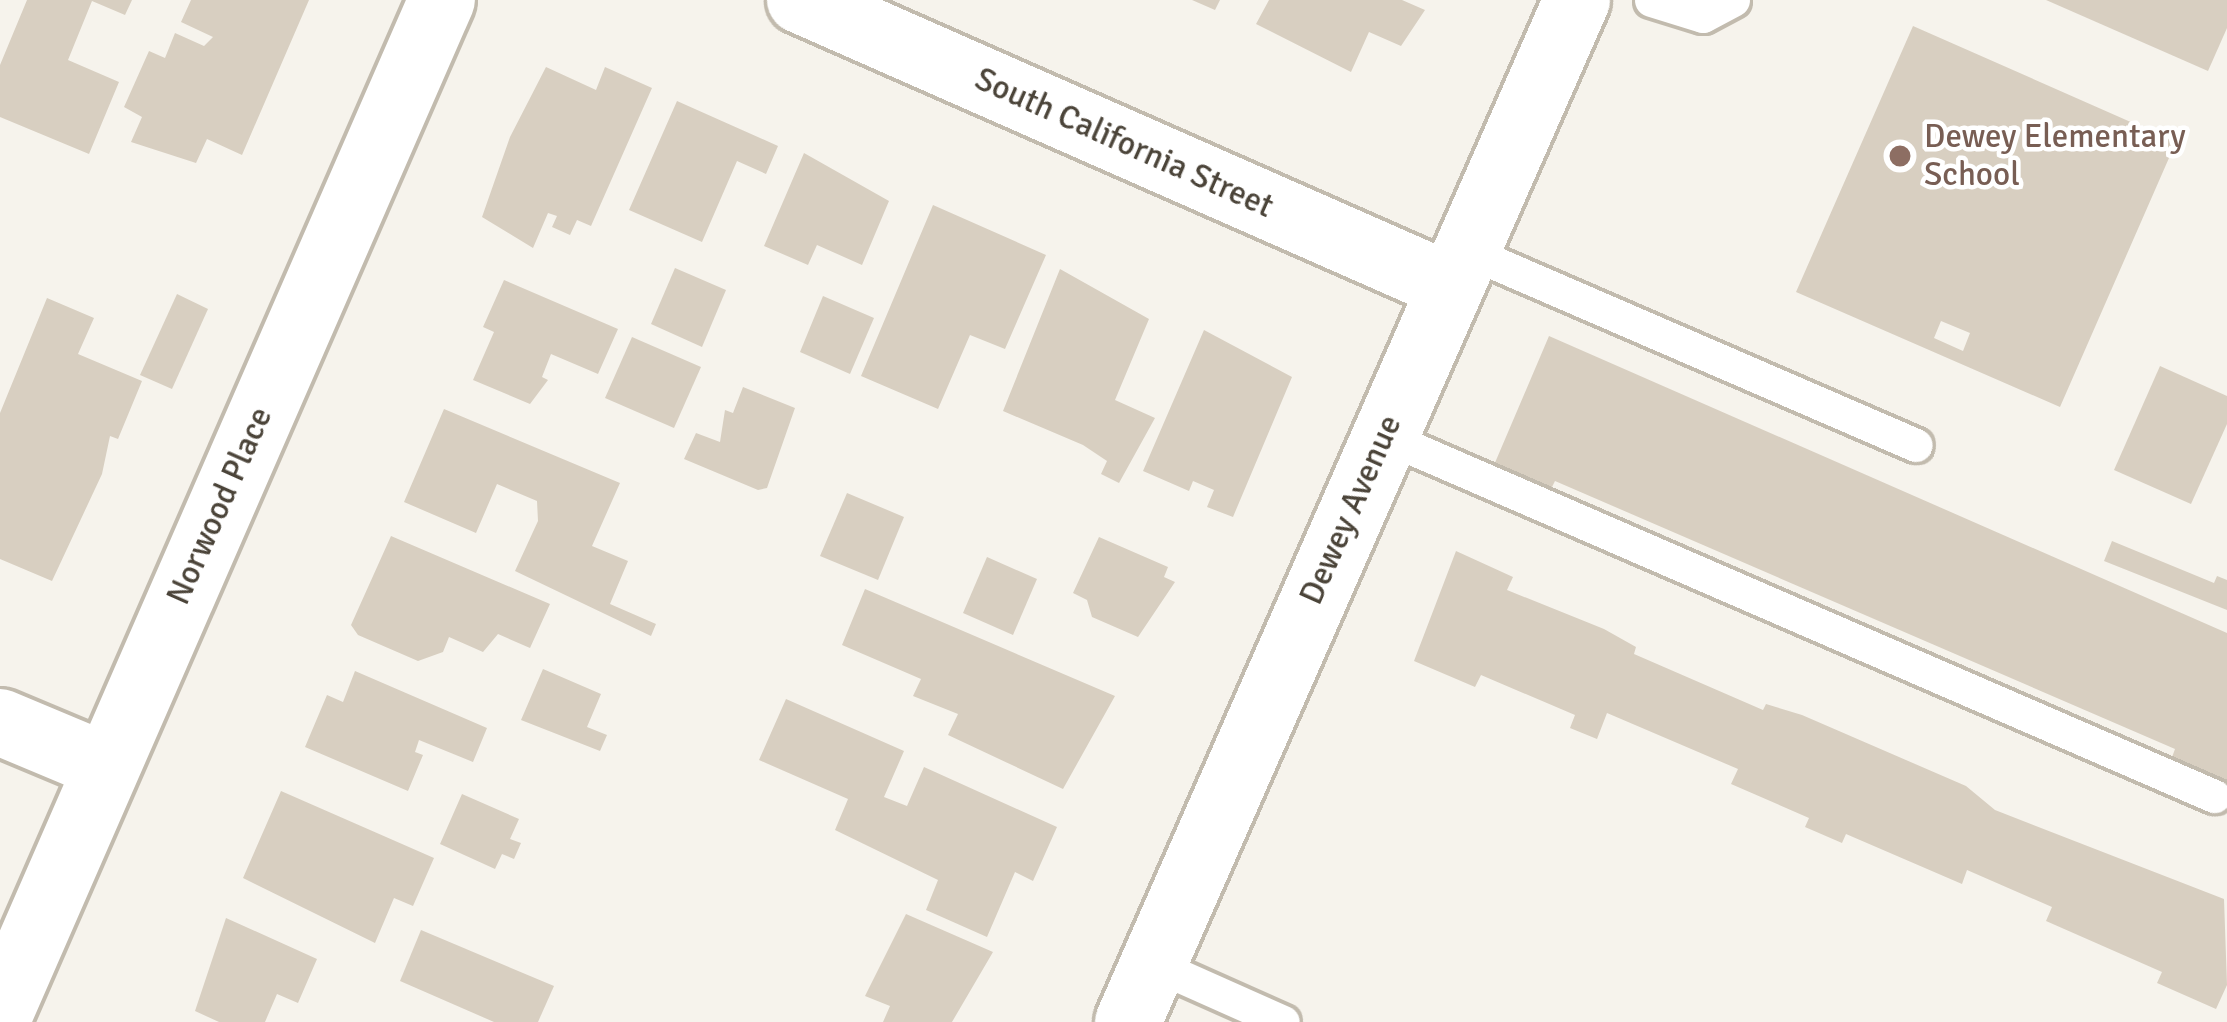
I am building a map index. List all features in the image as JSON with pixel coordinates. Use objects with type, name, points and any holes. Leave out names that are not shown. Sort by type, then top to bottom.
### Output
[{"type":"street","name":"Norwood Place","points":[[0,1013],[442,0]]},
{"type":"street","name":"South California Street","points":[[800,0],[1457,268]]},
{"type":"street","name":"Dewey Avenue","points":[[1140,993],[1576,0]]},
{"type":"street","points":[[0,722],[105,766]]},
{"type":"lane","points":[[1651,0],[1703,16],[1733,0]]},
{"type":"lane","points":[[1457,268],[1916,445]]},
{"type":"lane","points":[[1384,436],[2214,796]]},
{"type":"lane","points":[[1140,993],[1283,1022]]},
{"type":"building","points":[[27,0],[132,0],[125,15],[92,1],[68,60],[119,82],[89,154],[0,117],[0,65]]},
{"type":"building","points":[[191,0],[309,0],[242,155],[207,139],[196,163],[131,142],[142,117],[124,107],[149,51],[165,58],[175,33],[204,46],[213,37],[181,22]]},
{"type":"building","points":[[1192,0],[1220,0],[1215,10]]},
{"type":"building","points":[[1269,0],[1402,0],[1425,10],[1401,46],[1369,32],[1351,72],[1256,24]]},
{"type":"building","points":[[2046,0],[2227,0],[2227,28],[2208,71]]},
{"type":"building","points":[[1913,26],[2176,142],[2060,407],[1796,292]],"holes":[[[1941,321],[1970,333],[1963,351],[1934,338]]]},
{"type":"building","points":[[546,67],[596,90],[605,67],[652,88],[591,226],[577,220],[570,235],[552,227],[557,216],[548,213],[533,248],[482,217],[510,137]]},
{"type":"building","points":[[677,101],[778,146],[766,174],[737,161],[702,242],[629,210]]},
{"type":"building","points":[[804,153],[889,201],[862,265],[817,245],[808,265],[764,246]]},
{"type":"building","points":[[933,205],[1046,255],[1005,349],[970,335],[938,409],[861,376]]},
{"type":"building","points":[[675,268],[726,290],[702,347],[651,324]]},
{"type":"building","points":[[1060,269],[1149,319],[1115,400],[1155,418],[1119,483],[1101,474],[1107,461],[1083,445],[1003,411]]},
{"type":"building","points":[[504,280],[618,329],[598,374],[551,354],[542,377],[548,380],[530,404],[473,380],[494,332],[483,327]]},
{"type":"building","points":[[177,294],[208,309],[172,389],[140,375]]},
{"type":"building","points":[[823,296],[874,318],[850,374],[800,352]]},
{"type":"building","points":[[47,298],[94,318],[78,354],[142,381],[118,439],[110,436],[102,474],[52,581],[0,559],[0,413]]},
{"type":"building","points":[[1204,330],[1292,377],[1233,517],[1207,507],[1214,490],[1193,481],[1189,491],[1143,471]]},
{"type":"building","points":[[1549,336],[2227,633],[2227,784],[2171,760],[2175,749],[1555,481],[1551,489],[1494,465]]},
{"type":"building","points":[[632,337],[701,367],[674,428],[605,398]]},
{"type":"building","points":[[2160,366],[2227,396],[2227,424],[2191,504],[2114,470]]},
{"type":"building","points":[[743,387],[795,408],[767,488],[758,490],[684,459],[696,433],[720,442],[725,410],[733,413]]},
{"type":"building","points":[[444,409],[620,483],[592,546],[628,561],[610,604],[656,624],[651,636],[515,571],[538,521],[537,501],[497,484],[476,533],[404,502]]},
{"type":"building","points":[[847,493],[904,517],[878,580],[820,556]]},
{"type":"building","points":[[391,536],[550,604],[530,648],[498,634],[483,652],[449,637],[443,652],[418,661],[358,635],[351,625]]},
{"type":"building","points":[[1099,537],[1168,567],[1164,577],[1175,582],[1138,637],[1092,617],[1087,600],[1073,593]]},
{"type":"building","points":[[2112,541],[2214,583],[2217,576],[2227,580],[2227,610],[2104,561]]},
{"type":"building","points":[[1456,551],[1513,577],[1507,590],[1604,629],[1636,647],[1634,654],[1763,710],[1766,704],[1802,715],[1966,786],[1995,810],[2224,899],[2227,985],[2216,1009],[2157,983],[2162,972],[2046,921],[2052,907],[1967,870],[1962,884],[1846,834],[1842,843],[1805,827],[1809,818],[1731,784],[1738,769],[1607,713],[1597,739],[1570,728],[1575,715],[1481,675],[1475,687],[1414,661]]},
{"type":"building","points":[[987,557],[1037,579],[1013,635],[963,613]]},
{"type":"building","points":[[865,589],[1115,696],[1063,789],[948,735],[958,714],[913,696],[921,679],[842,645]]},
{"type":"building","points":[[543,669],[601,694],[587,727],[607,735],[600,751],[521,720]]},
{"type":"building","points":[[355,671],[487,728],[473,762],[419,740],[415,752],[423,755],[408,791],[305,747],[327,695],[343,702]]},
{"type":"building","points":[[786,699],[904,751],[884,797],[907,806],[924,767],[1057,827],[1033,881],[1015,872],[987,937],[926,910],[938,880],[835,830],[848,799],[759,760]]},
{"type":"building","points":[[281,791],[434,858],[413,906],[394,898],[375,943],[243,878]]},
{"type":"building","points":[[462,794],[519,819],[510,839],[521,843],[514,859],[502,854],[495,869],[440,844]]},
{"type":"building","points":[[906,914],[993,952],[952,1022],[883,1022],[890,1006],[865,996]]},
{"type":"building","points":[[226,918],[317,959],[298,1003],[277,994],[265,1022],[219,1022],[195,1011]]},
{"type":"building","points":[[421,930],[554,986],[538,1022],[494,1022],[400,981]]},
{"type":"place","name":"Dewey Elementary School","points":[[1900,156]]}]
